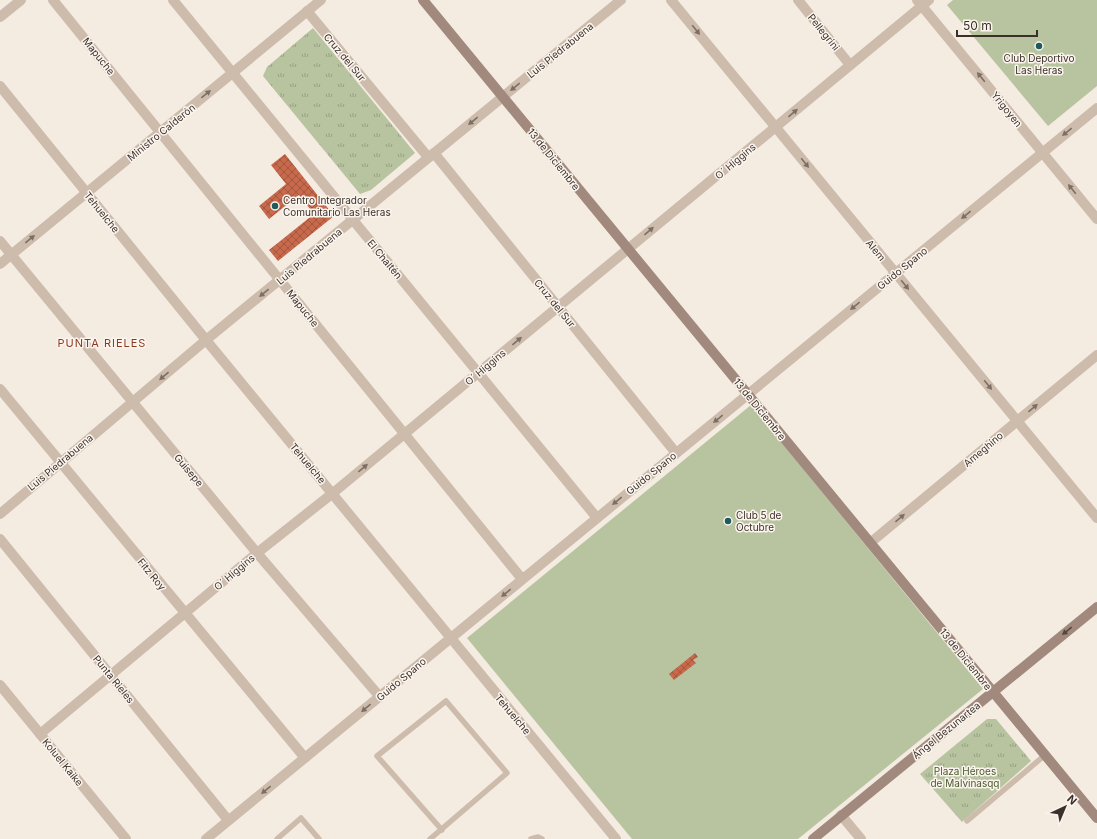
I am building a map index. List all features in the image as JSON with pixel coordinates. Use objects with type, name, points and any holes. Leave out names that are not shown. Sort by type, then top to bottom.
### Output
[{"type":"street","points":[[0,17],[21,0]]},
{"type":"street","name":"Mapuche","points":[[53,0],[522,579]]},
{"type":"street","name":"El Chaltén","points":[[173,0],[597,518]]},
{"type":"street","name":"Ministro Calderón","points":[[0,264],[321,0]]},
{"type":"street","name":"13 de Diciembre","points":[[423,0],[1097,818]]},
{"type":"street","name":"Luis Piedrabuena","points":[[0,514],[206,340],[621,0]]},
{"type":"street","name":"Alem","points":[[671,0],[1097,518]]},
{"type":"street","name":"Pellegrini","points":[[798,0],[850,65]]},
{"type":"street","name":"O´ Higgins","points":[[40,734],[184,613],[333,493],[850,65],[923,2]]},
{"type":"street","name":"Yrigoyen","points":[[923,2],[1097,219]]},
{"type":"street","name":"Cruz del Sur","points":[[307,12],[431,155],[558,306],[676,453]]},
{"type":"street","name":"Tehuelche","points":[[0,86],[206,340],[616,839]]},
{"type":"street","name":"Guido Spano","points":[[206,839],[1097,108]]},
{"type":"street","name":"Guisepe","points":[[0,241],[257,553],[380,697]]},
{"type":"street","name":"Ameghino","points":[[870,542],[1097,355]]},
{"type":"street","name":"Fitz Roy","points":[[0,390],[305,758]]},
{"type":"street","name":"Punta Rieles","points":[[0,539],[228,820]]},
{"type":"street","name":"Ángel Bezunartea","points":[[813,839],[1097,606]]},
{"type":"street","name":"Koluel Kaike","points":[[0,685],[126,839]]},
{"type":"street","points":[[842,815],[861,839]]},
{"type":"lane","points":[[430,839],[442,830],[507,774],[446,701],[377,756],[442,830]]},
{"type":"lane","points":[[967,821],[1045,755]]},
{"type":"lane","points":[[277,839],[301,818],[319,839]]},
{"type":"lane","points":[[531,839],[538,837],[542,839]]},
{"type":"green space","name":"Club Deportivo Las Heras","points":[[953,0],[1097,0],[1097,86],[1048,126],[947,5]]},
{"type":"green space","points":[[313,28],[415,153],[371,190],[360,194],[263,76],[267,67]]},
{"type":"green space","name":"Club 5 de Octubre","points":[[751,405],[983,689],[798,839],[632,839],[467,638]]},
{"type":"green space","name":"Plaza Héroes de Malvinasqq","points":[[987,719],[996,719],[1031,761],[962,822],[920,774]]},
{"type":"building","points":[[285,154],[334,216],[278,261],[269,250],[314,214],[299,195],[269,219],[259,206],[286,184],[271,165]]},
{"type":"building","points":[[695,653],[698,657],[693,660],[696,663],[674,680],[669,674]]},
{"type":"place","name":"Club Deportivo Las Heras","points":[[1039,46]]},
{"type":"place","name":"Centro Integrador Comunitario Las Heras","points":[[275,206]]},
{"type":"place","name":"Club 5 de Octubre","points":[[728,521]]},
{"type":"district","name":"PUNTA RIELES","points":[[102,343]]}]
